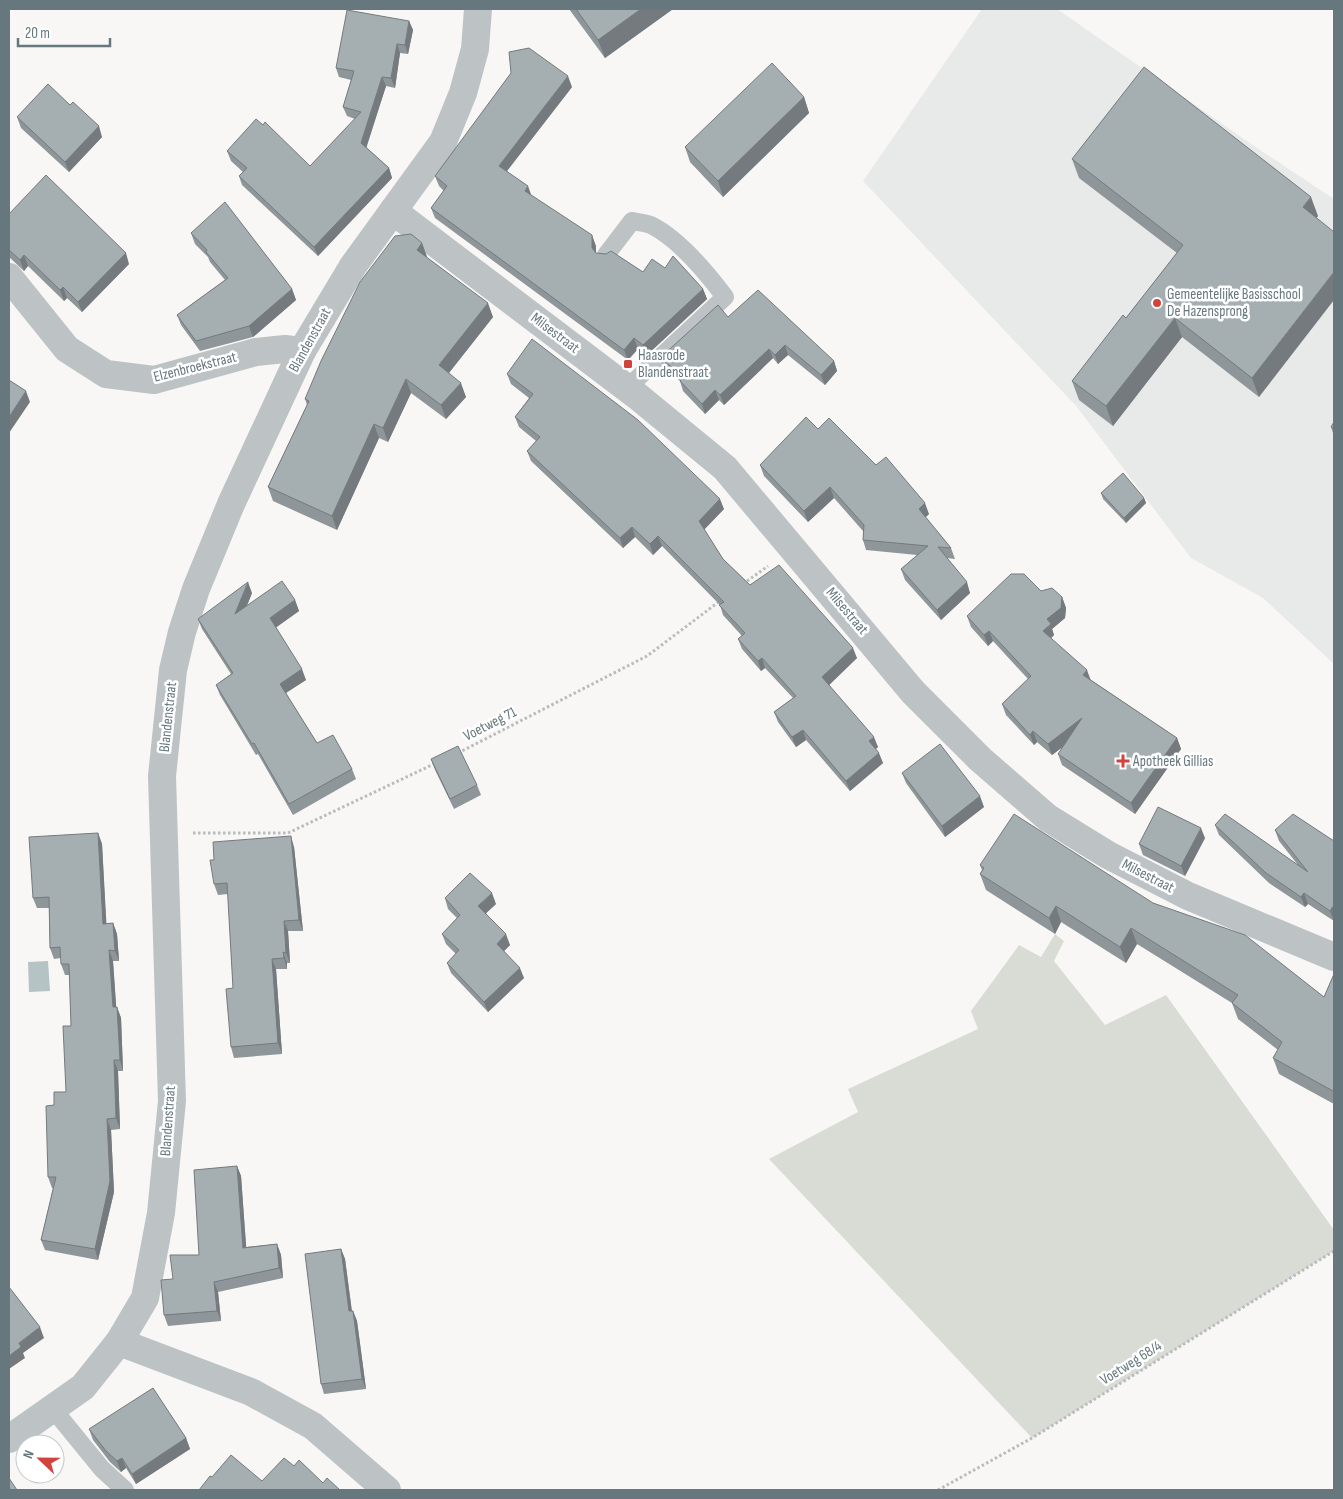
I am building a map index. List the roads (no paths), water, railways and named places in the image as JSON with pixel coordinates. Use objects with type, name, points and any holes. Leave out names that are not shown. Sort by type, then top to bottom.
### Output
[{"type":"street","name":"Blandenstraat","points":[[9,1439],[83,1387],[119,1342],[145,1298],[160,1214],[172,1101],[162,776],[173,670],[182,632],[196,589],[231,504],[302,351],[353,266],[443,142],[463,93],[475,49],[478,9]]},
{"type":"street","name":"Milsestraat","points":[[393,211],[627,388],[725,468],[913,692],[980,759],[1048,818],[1108,856],[1188,896],[1334,957]]},
{"type":"street","name":"Elzenbroekstraat","points":[[9,277],[67,349],[106,374],[154,380],[256,352],[285,349],[302,351]]},
{"type":"street","points":[[119,1342],[252,1392],[313,1426],[387,1490]]},
{"type":"lane","points":[[606,255],[632,221],[651,225],[674,242],[708,274],[725,297],[627,388]]},
{"type":"lane","points":[[53,1409],[102,1469],[125,1490]]},
{"type":"place","name":"Gemeentelijke Basisschool De Hazensprong","points":[[1157,303]]},
{"type":"place","name":"Haasrode Blandenstraat","points":[[628,364]]},
{"type":"place","name":"Apotheek Gillias","points":[[1123,761]]}]
